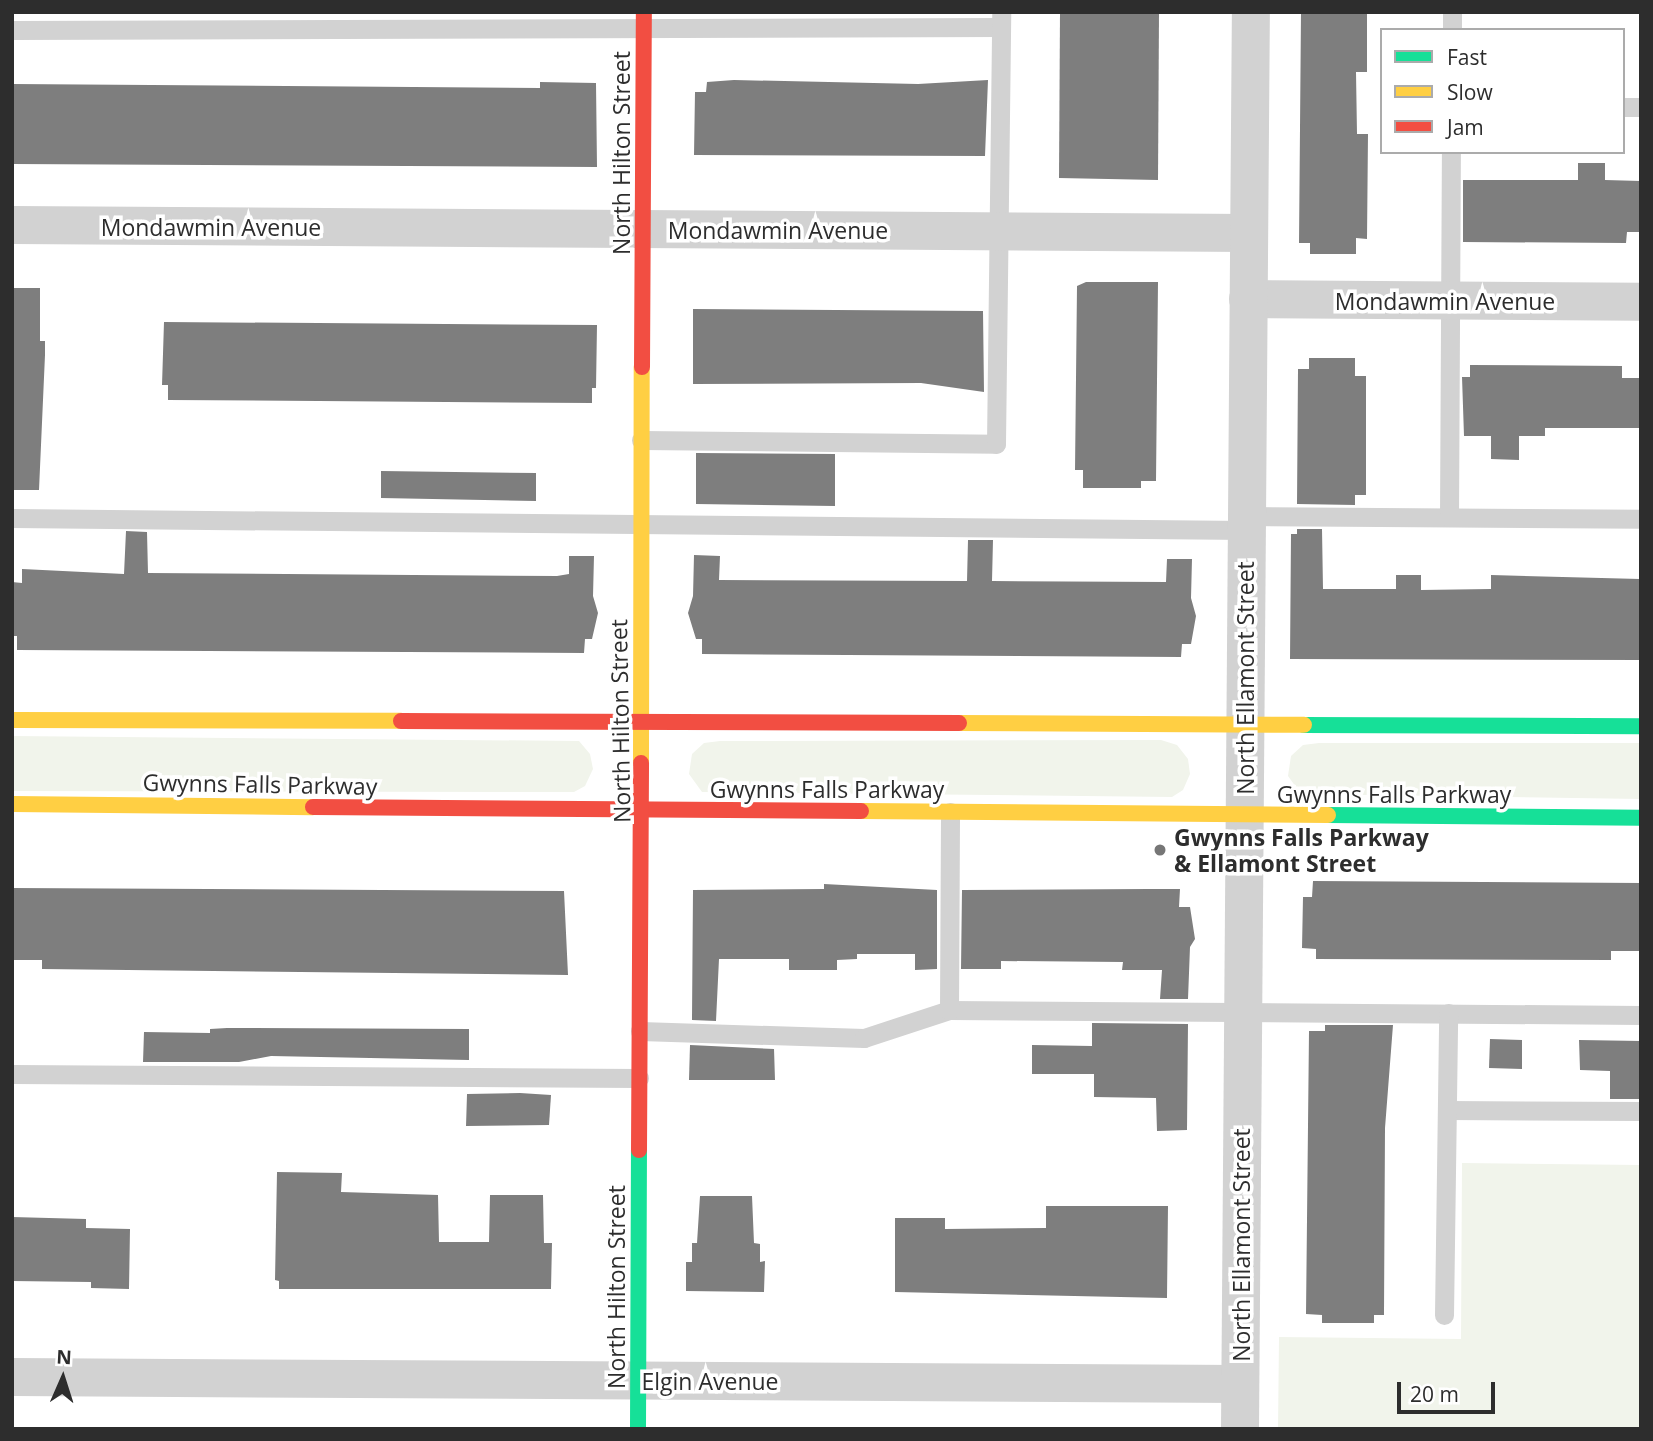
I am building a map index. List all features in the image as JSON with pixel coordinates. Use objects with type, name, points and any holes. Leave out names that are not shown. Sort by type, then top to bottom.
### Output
[{"type":"main road","name":"North Hilton Street","points":[[638,1429],[639,1078],[644,810],[640,524],[644,21]]},
{"type":"main road","points":[[12,720],[644,720],[1641,726]]},
{"type":"main road","name":"Gwynns Falls Parkway","points":[[12,804],[1641,818]]},
{"type":"street","name":"North Ellamont Street","points":[[1240,1429],[1251,12]]},
{"type":"street","name":"Mondawmin Avenue","points":[[12,225],[1249,233]]},
{"type":"street","name":"Mondawmin Avenue","points":[[1248,299],[1641,302]]},
{"type":"street","name":"Elgin Avenue","points":[[12,1377],[1240,1384]]},
{"type":"lane","points":[[12,30],[644,21],[1001,20],[996,444],[641,440]]},
{"type":"lane","points":[[1449,517],[1451,154]]},
{"type":"lane","points":[[12,518],[640,524],[1246,523],[1449,517],[1641,519]]},
{"type":"lane","points":[[949,1010],[950,812]]},
{"type":"lane","points":[[640,1031],[864,1038],[949,1010],[1641,1015]]},
{"type":"lane","points":[[1444,1315],[1448,1013]]},
{"type":"lane","points":[[12,1074],[639,1078]]},
{"type":"lane","points":[[1447,1110],[1641,1111]]},
{"type":"shaded area","points":[[12,736],[579,741],[590,754],[593,769],[585,786],[574,792],[12,791]]},
{"type":"shaded area","points":[[1161,740],[1177,745],[1188,759],[1190,774],[1183,790],[1172,797],[702,792],[689,774],[692,754],[704,743],[720,741]]},
{"type":"shaded area","points":[[1641,743],[1641,799],[1301,794],[1288,776],[1291,756],[1303,745]]},
{"type":"shaded area","points":[[1462,1163],[1641,1165],[1641,1429],[1278,1429],[1279,1337],[1461,1339]]},
{"type":"building","points":[[1060,12],[1159,12],[1158,180],[1059,178]]},
{"type":"building","points":[[1301,12],[1367,12],[1367,72],[1356,72],[1357,134],[1368,134],[1367,239],[1356,238],[1356,254],[1310,254],[1310,243],[1299,243]]},
{"type":"building","points":[[734,80],[918,84],[988,80],[985,156],[694,155],[695,92],[706,92],[707,82]]},
{"type":"building","points":[[540,82],[596,83],[597,167],[12,164],[12,84],[540,88]]},
{"type":"building","points":[[1578,163],[1605,163],[1605,180],[1641,181],[1641,232],[1627,232],[1626,243],[1463,242],[1463,180],[1578,180]]},
{"type":"building","points":[[1086,282],[1158,282],[1156,481],[1141,481],[1141,488],[1083,488],[1083,470],[1075,470],[1077,286]]},
{"type":"building","points":[[12,288],[40,288],[40,341],[45,341],[45,355],[39,490],[12,490]]},
{"type":"building","points":[[693,309],[983,311],[984,392],[921,383],[693,384]]},
{"type":"building","points":[[164,322],[597,325],[596,388],[592,388],[592,403],[168,400],[168,385],[162,385]]},
{"type":"building","points":[[1309,358],[1355,358],[1355,376],[1366,376],[1366,495],[1355,495],[1355,505],[1297,504],[1298,369],[1309,369]]},
{"type":"building","points":[[1470,365],[1622,366],[1622,378],[1641,378],[1641,428],[1545,428],[1545,436],[1519,436],[1519,460],[1491,459],[1491,436],[1464,436],[1462,377],[1470,377]]},
{"type":"building","points":[[696,453],[835,454],[835,506],[696,504]]},
{"type":"building","points":[[381,471],[536,473],[536,501],[381,498]]},
{"type":"building","points":[[1297,529],[1322,529],[1323,589],[1396,589],[1396,575],[1421,575],[1421,590],[1491,589],[1491,575],[1640,579],[1641,660],[1290,659],[1291,534],[1297,534]]},
{"type":"building","points":[[126,531],[147,532],[148,573],[557,576],[569,574],[569,556],[594,556],[593,596],[598,613],[592,639],[585,639],[584,653],[17,650],[17,636],[12,636],[12,582],[22,583],[22,569],[124,574]]},
{"type":"building","points":[[968,540],[993,540],[992,581],[1166,582],[1167,559],[1192,559],[1191,598],[1196,616],[1191,644],[1182,644],[1181,657],[702,654],[702,639],[696,639],[688,613],[693,596],[694,555],[720,556],[719,580],[967,581]]},
{"type":"building","points":[[1313,881],[1641,883],[1641,951],[1611,951],[1611,960],[1316,959],[1316,949],[1302,948],[1303,897],[1312,897]]},
{"type":"building","points":[[824,884],[937,890],[937,969],[915,970],[915,954],[857,954],[857,959],[837,960],[837,970],[789,970],[789,959],[719,959],[716,1021],[692,1020],[693,890],[824,889]]},
{"type":"building","points":[[12,888],[564,891],[568,975],[42,969],[42,960],[12,960]]},
{"type":"building","points":[[1180,889],[1179,907],[1190,907],[1195,939],[1190,947],[1188,999],[1160,999],[1162,970],[1122,970],[1123,962],[1001,961],[1001,969],[961,969],[962,890]]},
{"type":"building","points":[[1092,1023],[1188,1024],[1187,1130],[1157,1131],[1156,1098],[1094,1097],[1094,1074],[1032,1074],[1032,1045],[1092,1046]]},
{"type":"building","points":[[1325,1025],[1393,1025],[1385,1128],[1384,1315],[1374,1315],[1374,1323],[1322,1323],[1322,1315],[1306,1314],[1309,1031],[1325,1031]]},
{"type":"building","points":[[210,1029],[469,1029],[469,1060],[271,1056],[239,1062],[143,1062],[144,1032],[210,1033]]},
{"type":"building","points":[[1490,1039],[1522,1040],[1522,1069],[1489,1068]]},
{"type":"building","points":[[1579,1040],[1641,1041],[1641,1099],[1610,1099],[1610,1071],[1580,1070]]},
{"type":"building","points":[[690,1045],[774,1049],[775,1080],[689,1080]]},
{"type":"building","points":[[467,1094],[551,1095],[549,1125],[466,1126]]},
{"type":"building","points":[[277,1172],[342,1173],[341,1192],[438,1195],[439,1242],[489,1242],[490,1195],[543,1195],[544,1243],[552,1243],[551,1289],[279,1289],[279,1281],[275,1280]]},
{"type":"building","points":[[700,1196],[752,1196],[754,1243],[760,1244],[760,1262],[765,1261],[764,1292],[686,1291],[686,1262],[692,1262],[692,1243],[697,1243]]},
{"type":"building","points":[[1046,1206],[1168,1206],[1167,1298],[895,1292],[895,1218],[945,1218],[945,1229],[1046,1228]]},
{"type":"building","points":[[12,1217],[86,1219],[86,1228],[130,1229],[129,1289],[91,1288],[91,1282],[12,1281]]},
{"type":"traffic: fast","points":[[1304,725],[1641,726]]},
{"type":"traffic: fast","points":[[1328,815],[1641,818]]},
{"type":"traffic: fast","points":[[638,1429],[639,1150]]},
{"type":"traffic: slow","points":[[641,763],[642,367]]},
{"type":"traffic: slow","points":[[12,720],[401,721]]},
{"type":"traffic: slow","points":[[959,723],[1304,725]]},
{"type":"traffic: slow","points":[[12,804],[313,807]]},
{"type":"traffic: slow","points":[[861,811],[1328,815]]},
{"type":"traffic: jam","points":[[642,367],[644,12]]},
{"type":"traffic: jam","points":[[401,721],[959,723]]},
{"type":"traffic: jam","points":[[639,1150],[641,763]]},
{"type":"traffic: jam","points":[[313,807],[861,811]]},
{"type":"place","name":"Gwynns Falls Parkway & Ellamont Street","points":[[1160,850]]}]
